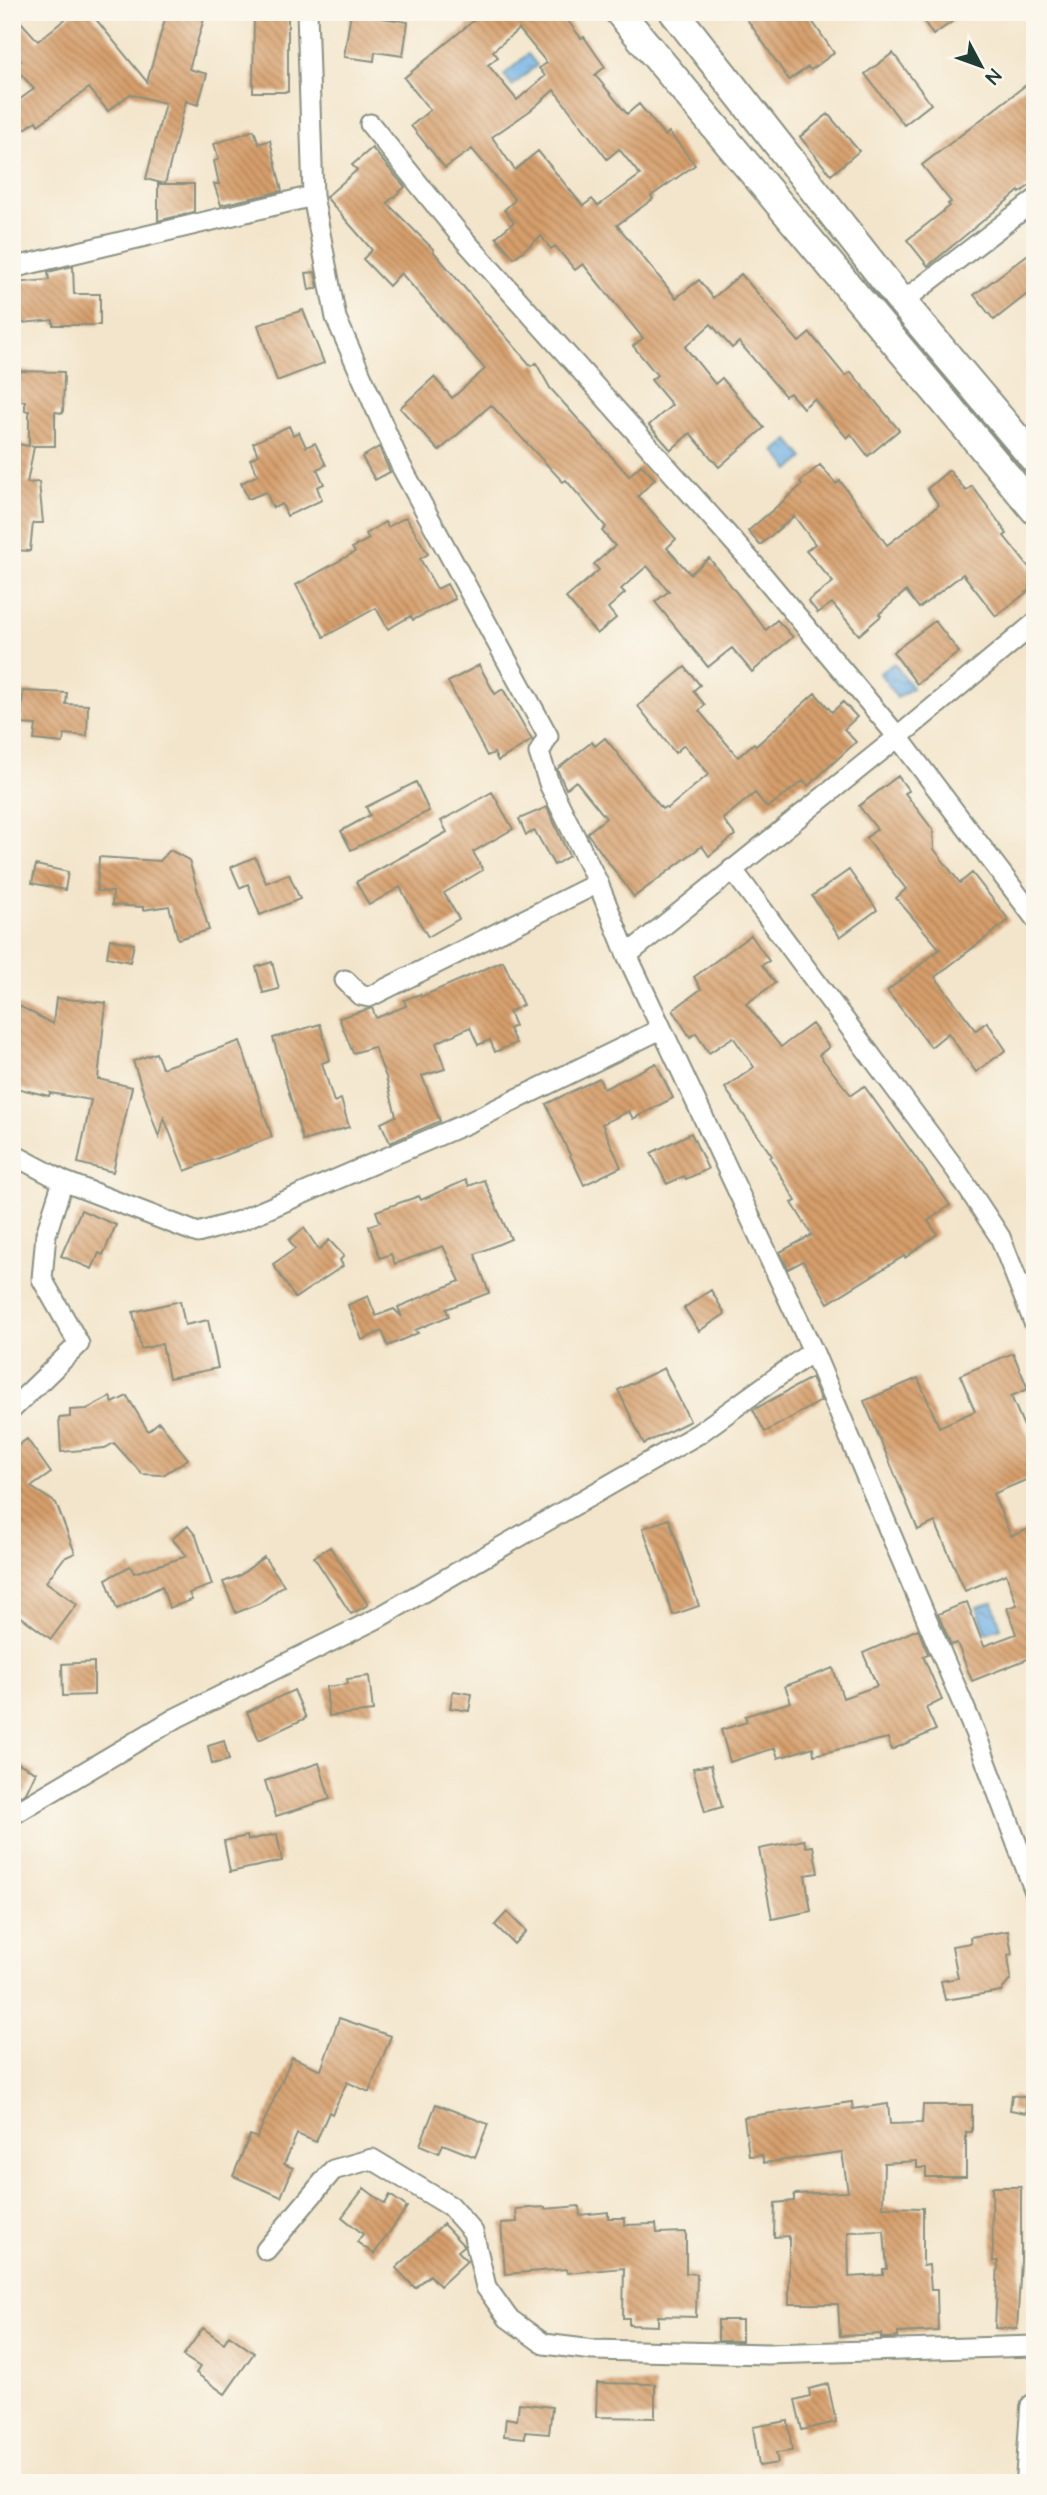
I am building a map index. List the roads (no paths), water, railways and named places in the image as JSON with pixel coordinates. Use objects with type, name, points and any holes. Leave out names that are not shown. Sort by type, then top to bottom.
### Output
[{"type":"main road","points":[[619,12],[1035,510]]},
{"type":"main road","points":[[674,12],[902,302],[1035,460]]},
{"type":"main road","points":[[1030,2483],[1035,2408]]},
{"type":"street","points":[[307,12],[313,196],[336,318],[401,466],[548,736],[539,753],[550,786],[598,883],[627,956],[813,1351],[976,1735],[1035,1892]]},
{"type":"street","points":[[370,124],[460,234],[750,559],[898,737],[1035,918]]},
{"type":"street","points":[[12,268],[313,196]]},
{"type":"street","points":[[902,302],[1035,200]]},
{"type":"street","points":[[627,956],[1035,623]]},
{"type":"street","points":[[732,869],[956,1170],[1000,1237],[1035,1325]]},
{"type":"street","points":[[345,980],[360,995],[369,997],[598,883]]},
{"type":"street","points":[[12,1154],[63,1181],[198,1233],[239,1221],[470,1122],[661,1029]]},
{"type":"street","points":[[12,1409],[79,1344],[42,1279],[46,1234],[63,1181]]},
{"type":"street","points":[[12,1815],[176,1718],[376,1619],[686,1441],[813,1351]]},
{"type":"street","points":[[266,2250],[333,2170],[372,2159],[450,2207],[458,2215],[473,2232],[486,2287],[508,2318],[544,2344],[593,2350],[768,2354],[1035,2346]]},
{"type":"water","points":[[528,54],[537,65],[512,86],[504,75]]},
{"type":"water","points":[[789,440],[804,458],[790,470],[775,451]]},
{"type":"water","points":[[894,663],[912,688],[897,698],[880,673]]},
{"type":"water","points":[[993,1602],[1001,1628],[986,1633],[977,1607]]}]
